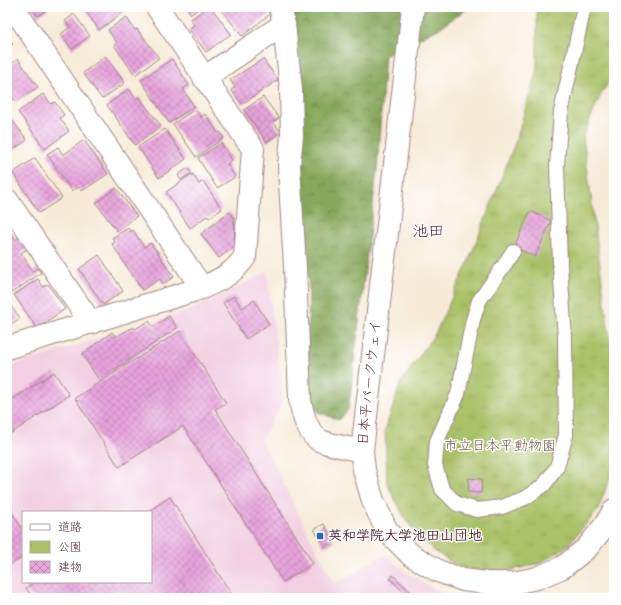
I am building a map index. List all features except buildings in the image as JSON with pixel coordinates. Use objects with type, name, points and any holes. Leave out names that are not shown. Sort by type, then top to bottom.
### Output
[{"type":"street","points":[[13,7],[202,288]]},
{"type":"street","points":[[7,348],[202,288],[228,276],[238,267],[245,257],[252,149],[157,7]]},
{"type":"street","name":"日本平パークウェイ","points":[[413,7],[362,451],[364,470],[373,501],[387,531],[411,555],[438,571],[463,580],[487,583],[513,583],[537,578],[563,567],[587,548],[606,524],[614,510]]},
{"type":"street","points":[[204,78],[282,15]]},
{"type":"street","points":[[282,15],[291,89],[292,136],[289,165],[295,267],[300,399],[303,417],[319,440],[362,451]]},
{"type":"street","points":[[7,200],[91,323]]},
{"type":"lane","points":[[513,251],[479,301],[473,320],[458,394],[437,441],[435,465],[442,489],[457,504],[477,510],[502,507],[525,498],[544,485],[557,467],[566,435],[565,339],[560,265],[557,165],[561,112],[584,7]]},
{"type":"shaded area","points":[[267,272],[283,401],[261,440],[334,584],[386,554],[406,572],[450,598],[7,598],[7,367],[191,310]]},
{"type":"green space","points":[[292,7],[470,7],[438,29],[385,55],[377,170],[350,397],[348,410],[339,420],[318,412],[307,390],[309,289],[299,179],[302,98],[296,27]]},
{"type":"green space","name":"市立日本平動物園","points":[[537,7],[614,7],[614,75],[602,92],[583,136],[614,372],[614,457],[610,477],[598,510],[567,546],[540,563],[500,573],[460,568],[433,550],[407,522],[387,484],[385,430],[401,382],[435,334],[468,263],[517,138],[537,69]]},
{"type":"place","name":"英和学院大学池田山団地","points":[[320,536]]},
{"type":"district","name":"池田","points":[[428,232]]}]
